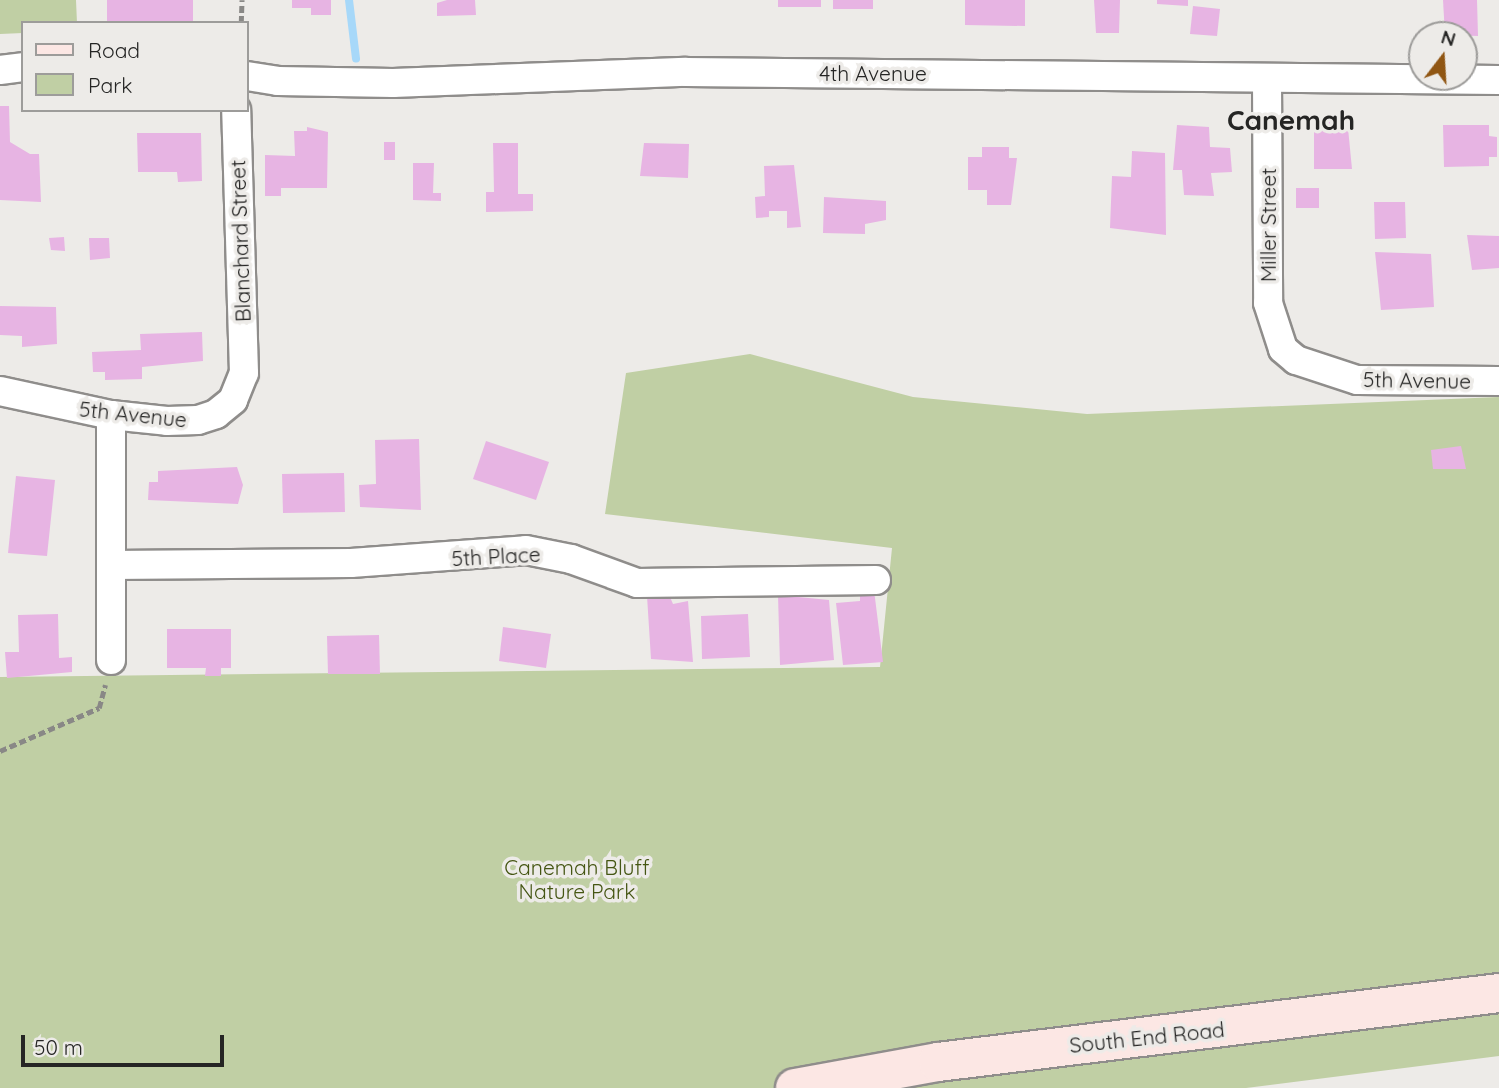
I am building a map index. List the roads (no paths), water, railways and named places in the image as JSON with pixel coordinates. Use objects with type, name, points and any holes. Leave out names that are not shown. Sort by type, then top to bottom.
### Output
[{"type":"main road","name":"South End Road","points":[[795,1088],[938,1062],[1499,993]]},
{"type":"street","points":[[0,69],[21,67]]},
{"type":"street","name":"4th Avenue","points":[[248,76],[278,81],[393,83],[686,72],[1039,73],[1267,80],[1499,80]]},
{"type":"street","name":"Miller Street","points":[[1267,80],[1268,303],[1275,335],[1296,360]]},
{"type":"street","name":"Blanchard Street","points":[[236,112],[244,373]]},
{"type":"street","name":"5th Avenue","points":[[1296,360],[1357,380],[1499,381]]},
{"type":"street","name":"5th Avenue","points":[[0,391],[111,415],[198,420],[216,414],[233,400],[244,373]]},
{"type":"street","points":[[111,415],[111,660]]},
{"type":"street","name":"5th Place","points":[[111,565],[351,563],[526,551],[570,559],[637,583],[876,580]]},
{"type":"waterway","points":[[349,0],[356,59]]},
{"type":"district","name":"Canemah","points":[[1291,120]]},
{"type":"park label","name":"Canemah Bluff Nature Park","points":[[577,879]]}]
